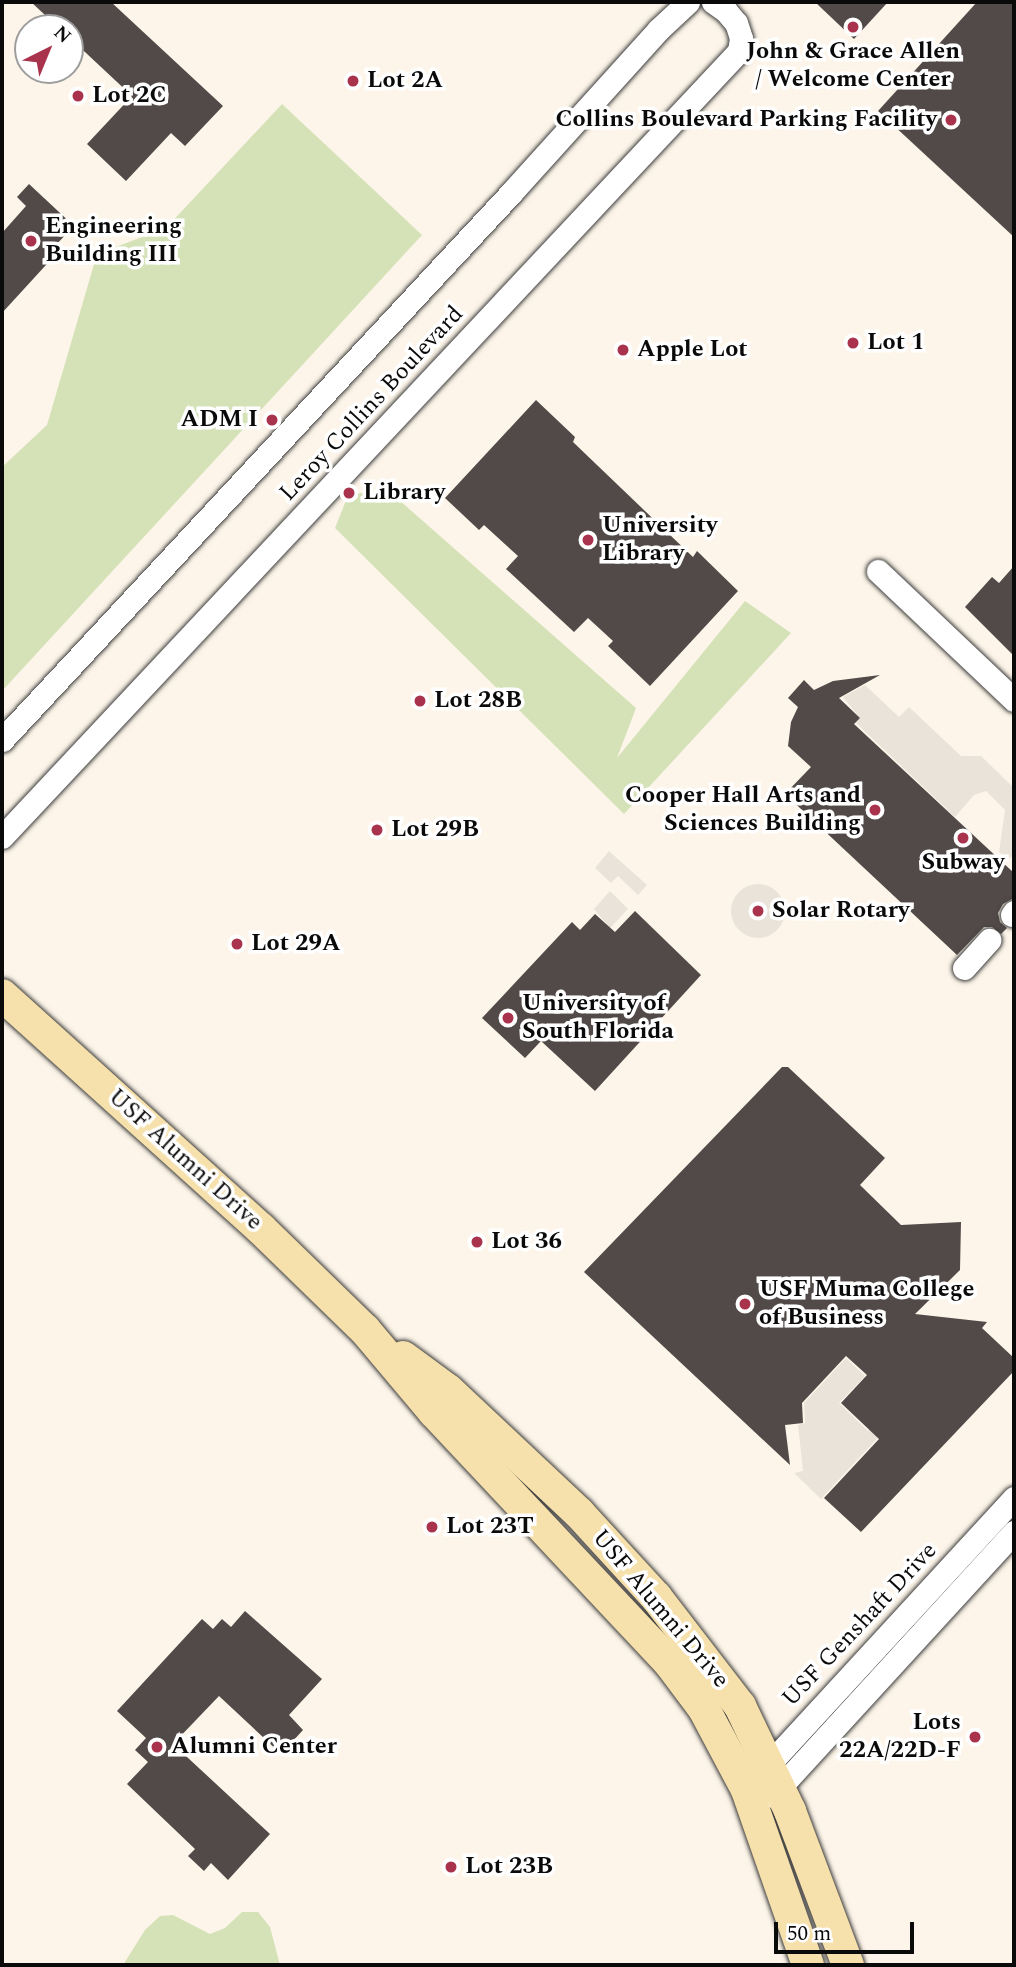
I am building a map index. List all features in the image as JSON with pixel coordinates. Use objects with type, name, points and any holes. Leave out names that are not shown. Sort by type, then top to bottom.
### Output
[{"type":"street","name":"Leroy Collins Boulevard","points":[[2,740],[510,194],[658,30],[688,2]]},
{"type":"street","name":"Leroy Collins Boulevard","points":[[2,837],[739,51],[741,37],[736,23],[726,11],[713,2]]},
{"type":"street","points":[[878,571],[1014,700]]},
{"type":"street","points":[[964,968],[989,940]]},
{"type":"street","name":"USF Alumni Drive","points":[[2,995],[261,1229],[365,1330],[434,1412],[668,1661],[704,1709],[752,1802],[808,1965]]},
{"type":"street","name":"USF Alumni Drive","points":[[365,1330],[448,1390],[579,1513],[689,1638],[740,1706],[774,1775],[848,1965]]},
{"type":"street","name":"USF Genshaft Drive","points":[[774,1775],[1014,1498]]},
{"type":"street","name":"USF Genshaft Drive","points":[[774,1775],[1014,1532]]},
{"type":"street","points":[[752,1802],[774,1775]]},
{"type":"green space","points":[[282,104],[422,235],[2,691],[2,467],[47,425],[97,254],[166,228]]},
{"type":"green space","points":[[349,493],[391,493],[636,708],[617,758],[745,601],[791,633],[624,814],[335,528]]},
{"type":"green space","points":[[242,1912],[258,1912],[270,1927],[280,1965],[123,1965],[145,1930],[160,1916],[173,1915],[210,1934],[225,1928]]},
{"type":"shaded area","points":[[865,685],[899,717],[909,707],[961,756],[981,756],[1014,788],[1014,854],[1008,860],[999,852],[1005,810],[986,791],[974,795],[955,817],[856,723],[860,718],[843,697]]},
{"type":"shaded area","points":[[609,851],[647,885],[638,895],[618,876],[611,883],[595,868]]},
{"type":"shaded area","points":[[758,884],[777,892],[785,911],[777,930],[758,938],[739,930],[731,911],[739,892]]},
{"type":"shaded area","points":[[610,891],[628,909],[610,928],[594,909]]},
{"type":"shaded area","points":[[846,1358],[865,1376],[839,1403],[868,1431],[877,1422],[885,1430],[821,1499],[794,1473],[803,1471],[798,1425],[805,1423],[804,1403]]},
{"type":"building","points":[[31,2],[111,2],[223,106],[185,146],[171,133],[126,181],[87,144],[132,96],[84,51],[84,14],[44,14]]},
{"type":"building","name":"John & Grace Allen / Welcome Center","points":[[815,2],[888,2],[854,39]]},
{"type":"building","name":"Collins Boulevard Parking Facility","points":[[977,2],[1014,2],[1014,237],[878,111]]},
{"type":"building","name":"Engineering Building III","points":[[29,184],[74,226],[52,249],[56,254],[2,313],[2,233],[26,206],[17,197]]},
{"type":"building","name":"University Library","points":[[536,400],[575,437],[573,442],[693,557],[697,551],[738,591],[650,686],[608,646],[613,641],[588,618],[574,632],[506,569],[518,556],[484,525],[479,530],[445,498]]},
{"type":"building","points":[[1014,566],[1014,656],[965,607],[992,577],[999,583]]},
{"type":"building","name":"Cooper Hall Arts and Sciences Building","points":[[880,675],[839,698],[860,718],[854,724],[1014,873],[1014,898],[1003,904],[998,913],[1000,922],[1007,928],[1001,934],[992,927],[984,927],[957,955],[785,794],[811,767],[788,746],[791,722],[798,707],[788,698],[804,680],[814,690],[833,681]]},
{"type":"building","points":[[635,911],[701,975],[595,1091],[541,1041],[525,1058],[482,1018],[572,922],[580,930],[595,914],[615,932]]},
{"type":"building","name":"USF Muma College of Business","points":[[782,1067],[788,1067],[885,1158],[860,1185],[901,1225],[961,1222],[960,1270],[915,1314],[987,1322],[982,1328],[1014,1358],[1014,1371],[861,1532],[824,1498],[879,1439],[841,1403],[867,1375],[846,1356],[802,1403],[803,1423],[785,1425],[790,1465],[584,1272]]},
{"type":"building","name":"Alumni Center","points":[[245,1611],[322,1679],[289,1715],[303,1730],[281,1754],[219,1696],[173,1744],[270,1834],[228,1880],[211,1863],[204,1871],[188,1856],[195,1849],[127,1784],[148,1762],[135,1750],[146,1738],[117,1711],[202,1619],[213,1629],[222,1619],[231,1627]]},
{"type":"place","name":"John & Grace Allen / Welcome Center","points":[[853,27]]},
{"type":"place","name":"Lot 2A","points":[[353,81]]},
{"type":"place","name":"Lot 2C","points":[[78,96]]},
{"type":"place","name":"Collins Boulevard Parking Facility","points":[[951,120]]},
{"type":"place","name":"Engineering Building III","points":[[31,241]]},
{"type":"place","name":"Lot 1","points":[[853,343]]},
{"type":"place","name":"Apple Lot","points":[[623,350]]},
{"type":"place","name":"ADM I","points":[[272,420]]},
{"type":"place","name":"Library","points":[[349,493]]},
{"type":"place","name":"University Library","points":[[588,540]]},
{"type":"place","name":"Lot 28B","points":[[420,701]]},
{"type":"place","name":"Cooper Hall Arts and Sciences Building","points":[[875,810]]},
{"type":"place","name":"Lot 29B","points":[[377,830]]},
{"type":"place","name":"Subway","points":[[963,838]]},
{"type":"place","name":"Solar Rotary","points":[[758,911]]},
{"type":"place","name":"Lot 29A","points":[[237,944]]},
{"type":"place","name":"University of South Florida","points":[[508,1018]]},
{"type":"place","name":"Lot 36","points":[[477,1242]]},
{"type":"place","name":"USF Muma College of Business","points":[[745,1304]]},
{"type":"place","name":"Lot 23T","points":[[432,1527]]},
{"type":"place","name":"Lots 22A/22D-F","points":[[975,1737]]},
{"type":"place","name":"Alumni Center","points":[[157,1747]]},
{"type":"place","name":"Lot 23B","points":[[451,1867]]}]
